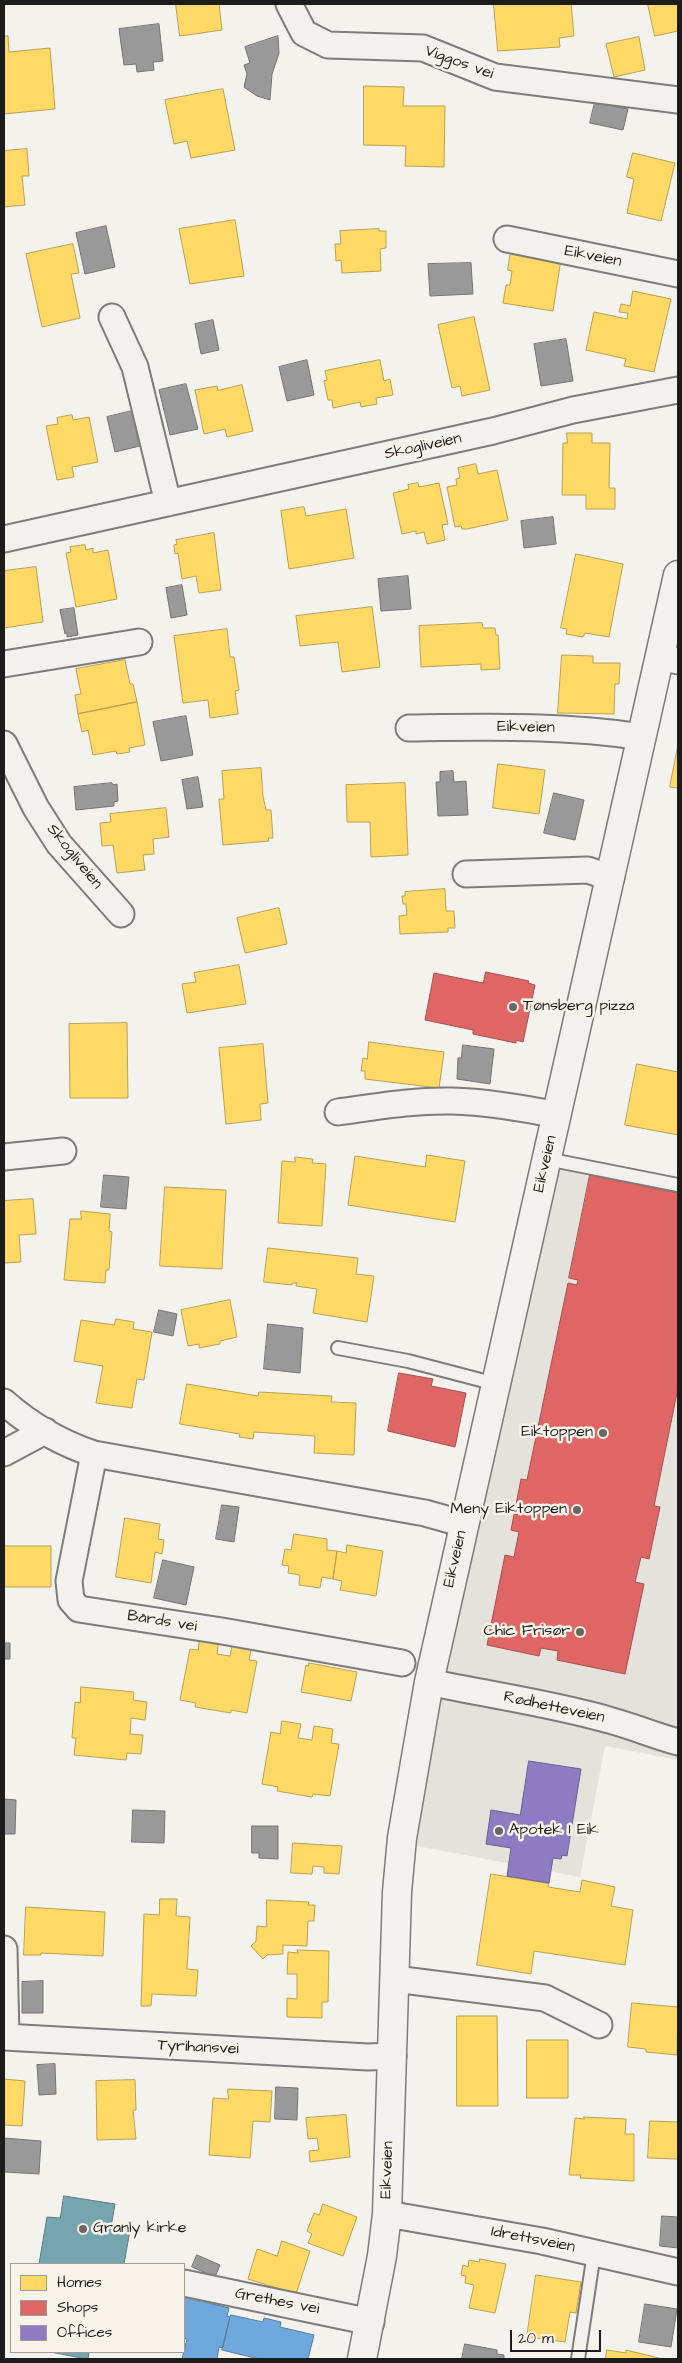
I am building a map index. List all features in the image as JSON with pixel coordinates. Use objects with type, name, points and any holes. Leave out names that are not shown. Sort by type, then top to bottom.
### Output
[{"type":"main road","name":"Eikveien","points":[[362,2359],[371,2322],[387,2214],[397,1892],[402,1838],[429,1682],[642,737],[669,659],[678,576]]},
{"type":"street","name":"Viggos vei","points":[[289,4],[304,33],[328,45],[423,48],[495,77],[678,100]]},
{"type":"street","name":"Eikveien","points":[[507,240],[678,274]]},
{"type":"street","points":[[112,316],[135,367],[168,503]]},
{"type":"street","name":"Skogliveien","points":[[4,539],[493,431],[573,410],[678,390]]},
{"type":"street","points":[[4,664],[139,642]]},
{"type":"street","name":"Eikveien","points":[[409,728],[535,727],[642,737]]},
{"type":"street","name":"Skogliveien","points":[[4,744],[36,808],[59,844],[121,914]]},
{"type":"street","points":[[466,874],[588,870],[611,878]]},
{"type":"street","name":"Eikveien","points":[[338,1112],[426,1101],[452,1101],[482,1103],[557,1115]]},
{"type":"street","points":[[4,1158],[63,1151]]},
{"type":"street","points":[[4,1402],[45,1431],[74,1447],[94,1454],[425,1513],[464,1524]]},
{"type":"street","points":[[4,1454],[45,1431]]},
{"type":"street","name":"Bårds vei","points":[[94,1454],[69,1581],[71,1600],[79,1609],[222,1631],[402,1663]]},
{"type":"street","name":"Rødhetteveien","points":[[429,1682],[472,1692],[516,1698],[609,1720],[678,1742]]},
{"type":"street","points":[[4,1949],[5,2037]]},
{"type":"street","points":[[394,1979],[545,1998],[599,2025]]},
{"type":"street","name":"Tyrihansvei","points":[[5,2037],[368,2058],[393,2056]]},
{"type":"street","name":"Idrettsveien","points":[[387,2214],[594,2253],[678,2272]]},
{"type":"street","name":"Grethes vei","points":[[185,2282],[371,2322]]},
{"type":"lane","points":[[547,1160],[678,1185]]},
{"type":"lane","points":[[338,1348],[408,1361],[496,1384]]},
{"type":"lane","points":[[578,2359],[594,2253]]},
{"type":"shaded area","points":[[553,1167],[678,1194],[678,1760],[605,1746],[580,1877],[412,1845],[437,1692]]},
{"type":"building: Homes","points":[[176,4],[219,4],[222,30],[180,36]]},
{"type":"building: Homes","points":[[494,4],[571,4],[574,36],[559,38],[560,47],[498,51]]},
{"type":"building: Homes","points":[[648,4],[678,4],[678,31],[655,36]]},
{"type":"building: Homes","points":[[8,36],[9,52],[50,48],[55,109],[4,114],[4,37]]},
{"type":"building: Homes","points":[[639,37],[645,70],[614,77],[606,44]]},
{"type":"building: Homes","points":[[364,86],[404,87],[403,106],[445,106],[444,167],[405,166],[406,146],[364,145]]},
{"type":"building: Homes","points":[[223,89],[235,150],[191,158],[187,141],[174,144],[165,100]]},
{"type":"building: Homes","points":[[27,149],[29,176],[22,176],[25,205],[4,207],[4,151]]},
{"type":"building: Homes","points":[[633,153],[675,163],[661,221],[627,213],[634,179],[627,177]]},
{"type":"building: Homes","points":[[235,220],[244,276],[190,284],[179,229]]},
{"type":"building: Homes","points":[[379,229],[379,231],[386,231],[386,248],[380,249],[381,271],[342,273],[341,260],[336,261],[335,244],[341,244],[340,231]]},
{"type":"building: Homes","points":[[73,244],[79,273],[71,274],[80,318],[42,327],[26,254]]},
{"type":"building: Homes","points":[[511,251],[561,259],[553,311],[503,303],[506,285],[510,285],[512,271],[508,270]]},
{"type":"building: Homes","points":[[633,291],[671,299],[654,372],[624,366],[626,359],[586,350],[594,312],[627,319],[628,313],[619,312],[621,304],[630,306]]},
{"type":"building: Homes","points":[[474,317],[490,390],[462,396],[460,386],[452,388],[438,325]]},
{"type":"building: Homes","points":[[380,360],[384,381],[390,379],[393,395],[376,398],[377,404],[361,407],[360,402],[333,408],[332,400],[328,400],[324,381],[327,380],[325,371]]},
{"type":"building: Homes","points":[[242,385],[253,431],[227,437],[225,429],[204,434],[195,390],[217,386],[218,390]]},
{"type":"building: Homes","points":[[72,415],[73,420],[89,417],[98,462],[72,467],[74,477],[57,480],[46,426],[58,424],[57,418]]},
{"type":"building: Homes","points":[[567,433],[592,433],[592,443],[610,443],[609,488],[615,488],[615,509],[586,509],[586,495],[562,495],[563,443],[567,443]]},
{"type":"building: Homes","points":[[476,464],[478,474],[497,470],[508,520],[462,529],[461,526],[455,527],[447,487],[457,485],[456,479],[460,478],[458,468]]},
{"type":"building: Homes","points":[[418,483],[419,487],[439,483],[448,524],[442,525],[445,540],[427,544],[424,532],[416,534],[416,531],[402,534],[393,493],[409,489],[408,485]]},
{"type":"building: Homes","points":[[304,507],[306,516],[346,509],[354,558],[289,569],[281,511]]},
{"type":"building: Homes","points":[[214,533],[221,590],[199,593],[196,576],[182,579],[178,553],[175,554],[174,545],[177,544],[176,540]]},
{"type":"building: Homes","points":[[85,545],[86,550],[93,548],[93,553],[108,550],[117,599],[76,607],[66,553],[71,552],[70,547]]},
{"type":"building: Homes","points":[[576,554],[623,564],[609,637],[585,633],[583,637],[566,634],[567,629],[561,628]]},
{"type":"building: Homes","points":[[36,567],[43,622],[4,628],[4,571]]},
{"type":"building: Homes","points":[[372,607],[380,667],[342,672],[338,642],[300,646],[296,616]]},
{"type":"building: Homes","points":[[482,623],[483,628],[495,628],[496,635],[498,635],[500,669],[481,670],[481,664],[421,667],[419,626]]},
{"type":"building: Homes","points":[[227,629],[230,657],[234,657],[239,690],[235,691],[238,714],[210,718],[208,700],[183,703],[174,636]]},
{"type":"building: Homes","points":[[562,655],[593,656],[593,663],[620,663],[619,684],[615,684],[614,714],[558,713]]},
{"type":"building: Homes","points":[[125,660],[130,684],[133,684],[137,702],[78,714],[75,695],[81,694],[76,669]]},
{"type":"building: Homes","points":[[137,702],[145,745],[129,748],[130,752],[117,754],[116,751],[93,755],[88,730],[82,732],[78,714]]},
{"type":"building: Homes","points":[[678,745],[678,788],[670,787]]},
{"type":"building: Homes","points":[[498,764],[545,770],[539,814],[493,808]]},
{"type":"building: Homes","points":[[261,768],[266,810],[271,810],[273,838],[268,838],[269,841],[223,845],[219,799],[224,799],[222,771]]},
{"type":"building: Homes","points":[[405,783],[408,855],[371,857],[370,822],[347,822],[346,785]]},
{"type":"building: Homes","points":[[166,808],[169,837],[153,839],[154,854],[143,855],[145,870],[117,873],[113,845],[102,846],[100,823],[111,822],[110,814]]},
{"type":"building: Homes","points":[[445,889],[446,911],[454,911],[455,928],[448,928],[448,932],[400,934],[399,916],[407,915],[406,904],[403,904],[402,896],[405,896],[405,892]]},
{"type":"building: Homes","points":[[279,908],[287,944],[245,953],[237,918]]},
{"type":"building: Homes","points":[[239,965],[246,1004],[187,1013],[182,984],[196,982],[194,973]]},
{"type":"building: Homes","points":[[127,1023],[128,1098],[70,1098],[69,1024]]},
{"type":"building: Homes","points":[[369,1042],[444,1052],[439,1088],[365,1079],[365,1071],[361,1071],[363,1058],[367,1059]]},
{"type":"building: Homes","points":[[263,1044],[268,1103],[260,1104],[261,1120],[226,1124],[219,1048]]},
{"type":"building: Homes","points":[[637,1064],[678,1072],[678,1135],[625,1125]]},
{"type":"building: Homes","points":[[427,1155],[465,1161],[455,1222],[348,1205],[355,1156],[425,1167]]},
{"type":"building: Homes","points":[[295,1157],[313,1159],[312,1163],[326,1164],[322,1226],[278,1223],[282,1161],[295,1162]]},
{"type":"building: Homes","points":[[165,1187],[226,1190],[222,1269],[160,1266]]},
{"type":"building: Homes","points":[[33,1199],[36,1234],[19,1235],[21,1262],[4,1263],[4,1201]]},
{"type":"building: Homes","points":[[81,1211],[110,1214],[109,1231],[112,1232],[109,1270],[106,1270],[105,1283],[64,1280],[70,1219],[81,1219]]},
{"type":"building: Homes","points":[[268,1248],[358,1258],[356,1274],[374,1276],[367,1322],[313,1313],[317,1289],[296,1286],[297,1283],[292,1283],[292,1285],[264,1282]]},
{"type":"building: Homes","points":[[230,1300],[237,1337],[220,1341],[220,1344],[199,1348],[199,1344],[188,1346],[181,1310]]},
{"type":"building: Homes","points":[[116,1319],[134,1322],[133,1329],[152,1332],[144,1380],[137,1379],[132,1408],[96,1403],[103,1366],[74,1361],[81,1320],[114,1325]]},
{"type":"building: Homes","points":[[187,1384],[258,1396],[259,1392],[332,1396],[331,1402],[356,1403],[354,1455],[314,1453],[315,1436],[254,1432],[253,1439],[239,1437],[240,1434],[180,1424]]},
{"type":"building: Homes","points":[[125,1518],[160,1524],[158,1539],[164,1540],[162,1554],[155,1552],[151,1583],[116,1577]]},
{"type":"building: Homes","points":[[294,1534],[327,1539],[327,1550],[337,1551],[333,1579],[322,1577],[320,1588],[299,1585],[300,1575],[288,1573],[289,1566],[282,1565],[285,1549],[291,1550]]},
{"type":"building: Homes","points":[[347,1545],[383,1551],[376,1596],[340,1590],[342,1581],[333,1579],[337,1551],[346,1553]]},
{"type":"building: Homes","points":[[4,1546],[51,1546],[51,1587],[4,1587]]},
{"type":"building: Homes","points":[[200,1636],[219,1640],[217,1654],[230,1656],[233,1642],[252,1646],[249,1660],[257,1661],[247,1713],[231,1710],[231,1713],[195,1707],[196,1703],[180,1700],[190,1649],[198,1650]]},
{"type":"building: Homes","points":[[309,1663],[357,1672],[351,1701],[301,1692],[306,1665],[308,1666]]},
{"type":"building: Homes","points":[[81,1687],[134,1692],[133,1700],[147,1702],[145,1720],[131,1718],[130,1734],[143,1735],[141,1754],[127,1753],[126,1760],[74,1755],[76,1738],[72,1738],[75,1702],[80,1703]]},
{"type":"building: Homes","points":[[282,1721],[301,1724],[298,1738],[312,1740],[314,1726],[333,1729],[331,1743],[339,1744],[330,1796],[313,1794],[312,1797],[277,1791],[278,1787],[262,1784],[271,1732],[280,1734]]},
{"type":"building: Homes","points":[[293,1843],[342,1846],[339,1874],[324,1873],[324,1867],[313,1866],[312,1874],[291,1873]]},
{"type":"building: Homes","points":[[491,1874],[549,1883],[548,1887],[580,1892],[582,1880],[615,1887],[611,1906],[633,1910],[625,1965],[534,1951],[531,1974],[477,1965]]},
{"type":"building: Homes","points":[[160,1899],[177,1899],[176,1916],[190,1917],[187,1969],[198,1970],[196,1996],[152,1994],[151,2006],[141,2006],[144,1914],[159,1915]]},
{"type":"building: Homes","points":[[267,1900],[309,1902],[308,1905],[315,1905],[314,1921],[308,1921],[307,1946],[283,1945],[283,1954],[267,1955],[263,1959],[251,1946],[256,1941],[257,1926],[266,1927]]},
{"type":"building: Homes","points":[[26,1907],[105,1912],[103,1956],[41,1953],[41,1955],[24,1955]]},
{"type":"building: Homes","points":[[297,1950],[329,1951],[328,2002],[322,2002],[322,2018],[287,2017],[287,1998],[297,1999],[297,1974],[287,1974],[288,1952],[298,1953]]},
{"type":"building: Homes","points":[[632,2003],[678,2007],[677,2055],[646,2052],[646,2049],[628,2047]]},
{"type":"building: Homes","points":[[457,2016],[497,2016],[498,2106],[457,2106]]},
{"type":"building: Homes","points":[[527,2040],[568,2040],[568,2098],[527,2098]]},
{"type":"building: Homes","points":[[4,2079],[25,2081],[22,2126],[4,2125]]},
{"type":"building: Homes","points":[[135,2080],[136,2110],[133,2110],[136,2139],[97,2140],[96,2081]]},
{"type":"building: Homes","points":[[228,2089],[272,2091],[270,2122],[253,2121],[250,2158],[209,2155],[213,2098],[228,2099]]},
{"type":"building: Homes","points":[[346,2115],[350,2157],[310,2162],[309,2151],[319,2150],[317,2138],[308,2139],[306,2118]]},
{"type":"building: Homes","points":[[584,2117],[626,2119],[625,2134],[634,2134],[634,2181],[580,2178],[581,2175],[569,2175],[575,2118],[584,2119]]},
{"type":"building: Homes","points":[[650,2121],[678,2122],[678,2159],[648,2158]]},
{"type":"building: Homes","points":[[323,2204],[357,2217],[343,2256],[308,2243],[312,2234],[307,2231],[314,2213],[319,2215]]},
{"type":"building: Homes","points":[[282,2241],[310,2251],[296,2294],[248,2279],[257,2249],[277,2256]]},
{"type":"building: Homes","points":[[480,2259],[506,2264],[495,2313],[469,2308],[474,2285],[465,2283],[466,2276],[461,2275],[463,2265],[468,2267],[469,2260],[479,2262]]},
{"type":"building: Homes","points":[[536,2275],[581,2282],[576,2313],[570,2312],[565,2342],[527,2337]]},
{"type":"building: Homes","points":[[607,2350],[626,2353],[626,2350],[663,2359],[606,2359]]},
{"type":"building: Shops","points":[[486,972],[529,981],[528,983],[535,985],[523,1042],[516,1040],[516,1043],[473,1034],[473,1030],[425,1020],[434,973],[483,983]]},
{"type":"building: Shops","name":"Eiktoppen","points":[[590,1175],[678,1193],[678,1388],[654,1506],[660,1507],[649,1559],[641,1557],[635,1582],[644,1584],[625,1674],[557,1660],[558,1651],[541,1648],[539,1656],[487,1645],[505,1555],[514,1557],[519,1532],[511,1530],[521,1479],[527,1480],[568,1283],[577,1285],[578,1280],[569,1278]]},
{"type":"building: Shops","points":[[399,1373],[433,1379],[431,1386],[466,1393],[455,1447],[388,1431]]},
{"type":"building: Offices","points":[[529,1761],[581,1769],[567,1856],[562,1855],[561,1859],[553,1858],[549,1883],[507,1876],[511,1848],[486,1844],[491,1810],[520,1815]]},
{"type":"building: Schools","points":[[185,2291],[205,2296],[204,2302],[229,2308],[227,2316],[230,2317],[223,2348],[219,2347],[217,2359],[182,2359],[187,2339],[185,2338]]},
{"type":"building: Schools","points":[[231,2315],[263,2322],[264,2318],[281,2322],[280,2327],[314,2335],[308,2359],[259,2359],[222,2350]]},
{"type":"building: Public","name":"Granly kirke","points":[[64,2196],[115,2204],[111,2227],[130,2230],[124,2263],[39,2263],[47,2217],[60,2218]]},
{"type":"building: Public","points":[[56,2353],[89,2353],[88,2359]]},
{"type":"building: Industry","points":[[159,24],[163,61],[153,62],[154,70],[137,72],[136,64],[124,65],[119,29]]},
{"type":"building: Industry","points":[[278,36],[279,53],[272,74],[270,100],[257,96],[244,87],[247,74],[244,65],[250,63],[245,47]]},
{"type":"building: Industry","points":[[595,102],[628,109],[623,130],[590,123]]},
{"type":"building: Industry","points":[[106,226],[115,267],[85,274],[76,233]]},
{"type":"building: Industry","points":[[471,263],[473,294],[430,296],[428,264]]},
{"type":"building: Industry","points":[[213,320],[219,350],[201,354],[195,324]]},
{"type":"building: Industry","points":[[566,339],[573,381],[541,386],[534,344]]},
{"type":"building: Industry","points":[[307,360],[314,395],[287,401],[279,367]]},
{"type":"building: Industry","points":[[186,384],[198,429],[170,435],[159,390]]},
{"type":"building: Industry","points":[[136,410],[144,445],[115,452],[107,417]]},
{"type":"building: Industry","points":[[553,517],[556,544],[524,548],[521,521]]},
{"type":"building: Industry","points":[[408,576],[411,609],[381,611],[378,579]]},
{"type":"building: Industry","points":[[182,585],[187,615],[171,618],[166,588]]},
{"type":"building: Industry","points":[[74,608],[78,635],[67,637],[60,610]]},
{"type":"building: Industry","points":[[186,716],[193,755],[161,761],[153,722]]},
{"type":"building: Industry","points":[[453,771],[454,782],[466,781],[468,815],[438,816],[436,782],[440,782],[440,772]]},
{"type":"building: Industry","points":[[198,777],[203,807],[187,809],[182,780]]},
{"type":"building: Industry","points":[[112,783],[113,785],[117,784],[118,801],[114,802],[114,806],[76,810],[74,787]]},
{"type":"building: Industry","points":[[554,793],[584,800],[575,840],[544,833]]},
{"type":"building: Industry","points":[[463,1045],[494,1049],[490,1084],[457,1079],[458,1058],[461,1058]]},
{"type":"building: Industry","points":[[104,1175],[129,1177],[126,1209],[101,1207]]},
{"type":"building: Industry","points":[[159,1310],[177,1314],[173,1336],[154,1332]]},
{"type":"building: Industry","points":[[268,1324],[303,1328],[300,1373],[264,1369]]},
{"type":"building: Industry","points":[[222,1505],[239,1507],[234,1542],[216,1539]]},
{"type":"building: Industry","points":[[163,1560],[194,1567],[186,1605],[154,1598]]},
{"type":"building: Industry","points":[[4,1643],[10,1643],[10,1659],[4,1659]]},
{"type":"building: Industry","points":[[4,1799],[16,1800],[15,1834],[4,1834]]},
{"type":"building: Industry","points":[[133,1810],[165,1811],[164,1843],[132,1842]]},
{"type":"building: Industry","points":[[252,1826],[278,1826],[278,1859],[259,1858],[259,1853],[252,1853]]},
{"type":"building: Industry","points":[[43,1981],[43,2013],[22,2013],[22,1982]]},
{"type":"building: Industry","points":[[55,2064],[56,2094],[39,2095],[37,2065]]},
{"type":"building: Industry","points":[[276,2087],[298,2088],[297,2120],[275,2119]]},
{"type":"building: Industry","points":[[4,2138],[41,2141],[39,2174],[4,2172]]},
{"type":"building: Industry","points":[[662,2216],[678,2217],[678,2248],[660,2246]]},
{"type":"building: Industry","points":[[197,2255],[220,2265],[215,2277],[192,2267]]},
{"type":"building: Industry","points":[[645,2304],[677,2309],[671,2347],[639,2342]]},
{"type":"building: Industry","points":[[465,2344],[497,2350],[497,2354],[504,2355],[504,2359],[462,2359]]},
{"type":"place","name":"Tønsberg pizza","points":[[513,1007]]},
{"type":"place","name":"Eiktoppen","points":[[603,1433]]},
{"type":"place","name":"Meny Eiktoppen","points":[[577,1510]]},
{"type":"place","name":"Chic Frisør","points":[[580,1632]]},
{"type":"place","name":"Apotek 1 Eik","points":[[499,1831]]},
{"type":"place","name":"Granly kirke","points":[[83,2229]]}]
